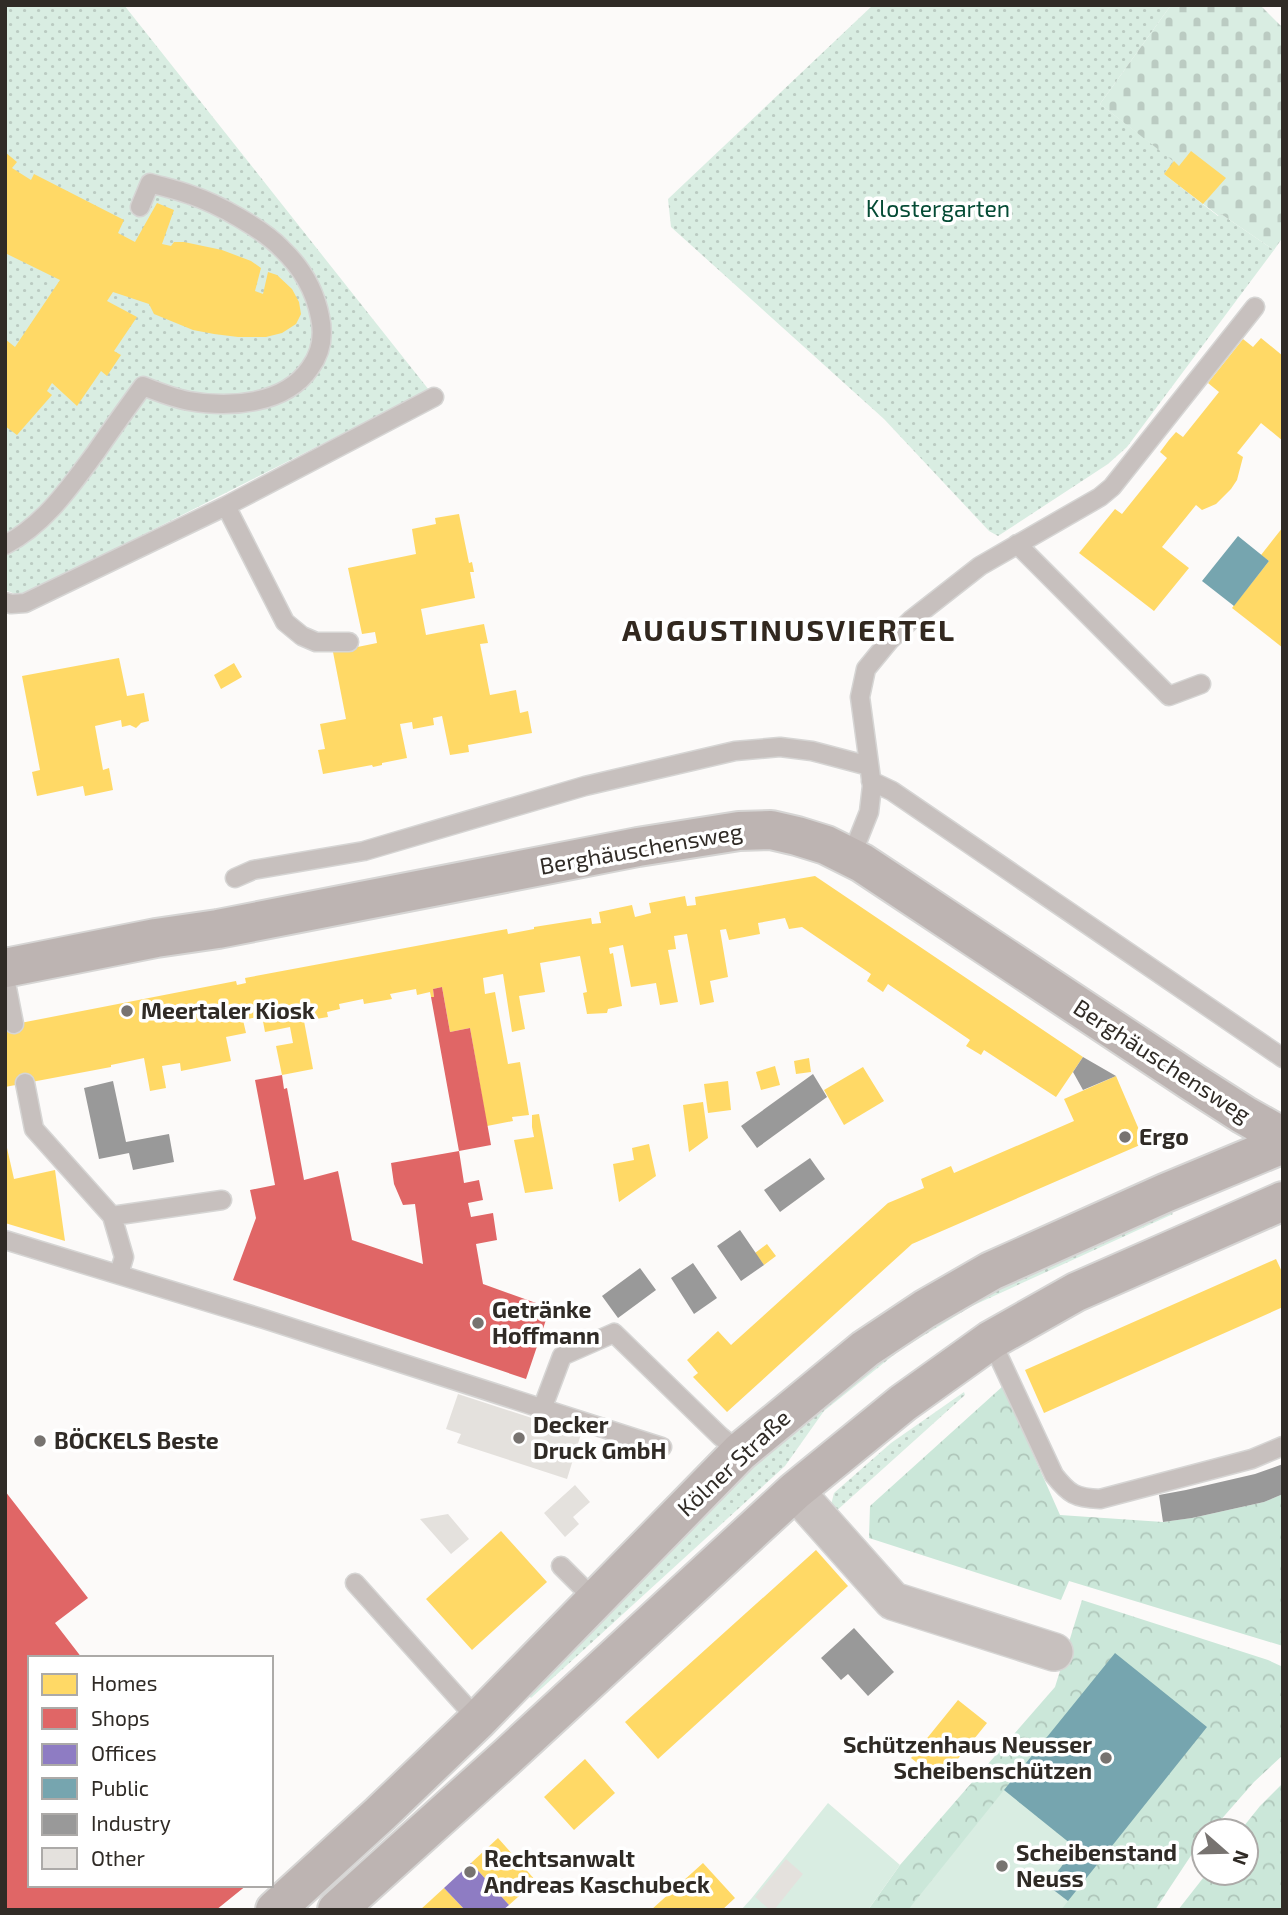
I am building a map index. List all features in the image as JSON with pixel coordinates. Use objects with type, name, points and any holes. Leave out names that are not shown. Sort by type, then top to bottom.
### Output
[{"type":"main road","name":"Berghäuschensweg","points":[[5,968],[638,847],[738,831],[771,830],[819,843],[851,857],[1214,1096],[1283,1137]]},
{"type":"main road","name":"Kölner Straße","points":[[275,1910],[478,1720],[740,1452],[865,1349],[925,1309],[992,1271],[1131,1208],[1283,1144]]},
{"type":"main road","points":[[337,1910],[795,1492],[903,1403],[991,1340],[1076,1292],[1283,1201]]},
{"type":"main road","points":[[478,1720],[509,1755]]},
{"type":"main road","points":[[322,1910],[323,1896],[340,1865],[380,1814]]},
{"type":"street","points":[[795,1492],[893,1601],[1054,1652]]},
{"type":"lane","points":[[5,545],[37,523],[68,491],[143,386],[188,401],[224,404],[251,402],[281,393],[293,386],[305,376],[319,351],[321,322],[310,286],[298,266],[281,247],[258,229],[193,195],[150,183],[140,207]]},
{"type":"lane","points":[[851,857],[869,812],[870,773],[860,697],[866,669],[911,620],[980,566],[1100,497],[1112,487],[1255,307]]},
{"type":"lane","points":[[5,602],[25,603],[226,506],[434,397]]},
{"type":"lane","points":[[226,506],[285,622],[302,636],[316,642],[349,642]]},
{"type":"lane","points":[[1017,544],[1170,696],[1201,684]]},
{"type":"lane","points":[[235,878],[253,870],[364,851],[585,786],[735,751],[780,747],[812,751],[870,773],[892,791],[1283,1058]]},
{"type":"lane","points":[[5,978],[14,1024]]},
{"type":"lane","points":[[25,1083],[34,1129],[112,1216],[124,1257],[119,1274]]},
{"type":"lane","points":[[112,1216],[222,1200]]},
{"type":"lane","points":[[5,1240],[264,1318],[662,1447]]},
{"type":"lane","points":[[542,1409],[562,1356],[614,1334],[740,1452]]},
{"type":"lane","points":[[991,1340],[1054,1475],[1068,1492],[1084,1499],[1100,1499],[1252,1459],[1283,1446]]},
{"type":"lane","points":[[561,1566],[595,1600]]},
{"type":"lane","points":[[355,1583],[478,1720]]},
{"type":"green space","points":[[5,5],[124,5],[429,390],[28,593],[15,594],[5,590]]},
{"type":"green space","name":"Klostergarten","points":[[873,5],[1171,5],[1100,104],[1174,161],[1164,174],[1218,216],[1221,214],[1274,250],[1127,447],[1108,464],[998,536],[989,531],[884,419],[671,227],[668,199]]},
{"type":"green space","points":[[1171,5],[1260,5],[1283,28],[1283,237],[1274,250],[1221,214],[1219,216],[1164,174],[1173,161],[1100,104]]},
{"type":"green space","points":[[1168,1209],[1173,1214],[972,1306],[900,1350],[824,1411],[785,1466],[531,1698],[526,1693],[730,1481],[835,1390],[975,1299]]},
{"type":"green space","points":[[1003,1386],[1060,1515],[1163,1522],[1264,1502],[1283,1494],[1283,1646],[1069,1581],[1061,1600],[869,1538],[870,1506]]},
{"type":"green space","points":[[964,1392],[965,1395],[834,1513],[830,1509],[834,1493],[891,1443]]},
{"type":"green space","points":[[1082,1600],[1283,1667],[1283,1755],[1254,1782],[1223,1817],[1190,1817],[1190,1857],[1155,1910],[868,1910],[900,1865],[1055,1687]]},
{"type":"green space","points":[[1283,1783],[1283,1910],[1178,1910],[1196,1887],[1260,1887],[1260,1817],[1251,1817]]},
{"type":"green space","name":"Scheibenstand Neuss","points":[[1004,1790],[1076,1848],[1047,1884],[1068,1901],[1061,1910],[908,1910]]},
{"type":"green space","points":[[828,1803],[900,1865],[868,1910],[741,1910],[751,1899]]},
{"type":"building: Homes","points":[[1191,151],[1226,178],[1203,204],[1164,174],[1174,161],[1179,166]]},
{"type":"building: Homes","points":[[5,152],[17,162],[12,168],[31,180],[34,174],[124,220],[118,233],[135,242],[157,203],[174,210],[162,244],[171,246],[174,242],[184,242],[222,250],[251,261],[261,268],[255,291],[263,294],[268,272],[277,275],[292,289],[299,302],[301,314],[296,324],[282,333],[266,337],[214,334],[193,330],[154,314],[149,304],[113,292],[107,301],[137,317],[114,351],[121,355],[107,376],[101,371],[77,406],[52,383],[47,391],[52,395],[17,435],[5,426],[5,339],[15,347],[60,280],[5,253]]},
{"type":"building: Homes","points":[[1261,338],[1283,356],[1283,441],[1261,423],[1237,453],[1243,457],[1237,480],[1231,489],[1216,504],[1202,510],[1196,505],[1162,547],[1189,568],[1154,611],[1079,553],[1115,509],[1122,514],[1167,458],[1160,452],[1169,440],[1176,432],[1183,437],[1219,392],[1208,383],[1243,339],[1253,347]]},
{"type":"building: Homes","points":[[459,514],[469,563],[472,562],[474,572],[470,572],[475,598],[421,609],[426,635],[484,624],[488,643],[480,644],[490,695],[516,690],[520,713],[528,711],[532,733],[468,745],[469,752],[450,755],[442,716],[433,718],[434,725],[413,729],[412,722],[400,724],[407,758],[373,767],[372,765],[323,774],[318,750],[325,749],[320,724],[346,719],[333,652],[377,643],[375,632],[362,634],[348,568],[416,554],[412,529],[436,524],[435,518]]},
{"type":"building: Homes","points":[[1283,527],[1283,648],[1232,608],[1269,561],[1261,555]]},
{"type":"building: Homes","points":[[119,658],[127,696],[144,693],[149,721],[136,728],[130,725],[122,727],[121,720],[95,726],[103,770],[109,768],[113,790],[85,796],[83,786],[37,796],[32,772],[40,770],[22,676]]},
{"type":"building: Homes","points":[[234,663],[242,677],[221,689],[214,675]]},
{"type":"building: Homes","points":[[815,876],[1083,1057],[1056,1097],[984,1050],[981,1055],[966,1046],[970,1040],[888,984],[883,992],[867,981],[871,974],[802,927],[789,929],[785,918],[758,923],[760,934],[729,940],[726,929],[720,930],[728,977],[710,981],[714,1002],[700,1005],[687,934],[674,936],[676,949],[668,950],[678,1002],[660,1005],[656,983],[631,987],[623,945],[609,948],[610,954],[613,953],[622,1006],[608,1009],[607,1013],[587,1014],[583,993],[587,992],[580,956],[540,963],[545,992],[519,996],[525,1029],[512,1032],[503,974],[483,978],[485,994],[495,992],[508,1064],[520,1062],[529,1115],[512,1117],[513,1121],[487,1126],[470,1028],[450,1032],[442,987],[433,989],[434,997],[431,997],[430,992],[417,995],[416,989],[390,994],[392,999],[364,1004],[363,999],[339,1004],[340,1009],[327,1012],[328,1017],[304,1021],[313,1069],[282,1075],[276,1046],[293,1043],[290,1027],[265,1032],[262,1016],[243,1020],[246,1033],[226,1037],[231,1061],[181,1071],[180,1063],[162,1066],[166,1088],[150,1091],[144,1058],[5,1087],[5,1026],[236,981],[237,985],[246,983],[245,978],[507,929],[508,934],[591,918],[592,924],[601,923],[599,912],[632,905],[635,917],[651,913],[649,903],[685,896],[687,906],[696,905],[695,897]]},
{"type":"building: Homes","points":[[809,1058],[811,1072],[796,1074],[794,1061]]},
{"type":"building: Homes","points":[[775,1066],[780,1085],[761,1090],[756,1072]]},
{"type":"building: Homes","points":[[863,1067],[884,1101],[844,1125],[824,1090]]},
{"type":"building: Homes","points":[[1116,1076],[1143,1139],[1140,1145],[912,1244],[727,1412],[693,1377],[698,1373],[687,1360],[718,1331],[731,1345],[888,1203],[924,1188],[921,1179],[951,1166],[954,1173],[1074,1121],[1064,1099]]},
{"type":"building: Homes","points":[[728,1081],[731,1110],[708,1113],[704,1084]]},
{"type":"building: Homes","points":[[703,1102],[708,1138],[689,1152],[683,1105]]},
{"type":"building: Homes","points":[[539,1114],[553,1189],[525,1193],[514,1140],[534,1137],[532,1115]]},
{"type":"building: Homes","points":[[5,1139],[14,1179],[55,1170],[65,1241],[5,1223]]},
{"type":"building: Homes","points":[[649,1144],[656,1176],[619,1202],[613,1164],[634,1160],[632,1148]]},
{"type":"building: Homes","points":[[767,1244],[776,1256],[764,1265],[755,1253]]},
{"type":"building: Homes","points":[[1276,1259],[1283,1274],[1283,1307],[1044,1413],[1025,1370]]},
{"type":"building: Homes","points":[[501,1531],[547,1582],[472,1650],[426,1599]]},
{"type":"building: Homes","points":[[816,1550],[848,1586],[658,1759],[625,1722]]},
{"type":"building: Homes","points":[[958,1700],[987,1723],[940,1781],[911,1758]]},
{"type":"building: Homes","points":[[585,1759],[615,1793],[574,1830],[544,1797]]},
{"type":"building: Homes","points":[[498,1838],[536,1881],[509,1905],[471,1863]]},
{"type":"building: Homes","points":[[703,1863],[735,1898],[722,1910],[651,1910]]},
{"type":"building: Homes","points":[[444,1888],[465,1910],[420,1910]]},
{"type":"building: Shops","points":[[442,987],[450,1032],[470,1028],[491,1145],[459,1151],[431,997],[434,997],[433,989]]},
{"type":"building: Shops","points":[[282,1075],[284,1089],[287,1088],[304,1180],[338,1171],[352,1240],[423,1264],[415,1204],[403,1205],[394,1184],[391,1163],[459,1151],[464,1183],[479,1180],[483,1200],[468,1203],[471,1217],[493,1213],[497,1240],[476,1244],[483,1284],[550,1308],[526,1379],[233,1280],[256,1218],[250,1190],[275,1185],[255,1080]]},
{"type":"building: Shops","points":[[5,1491],[88,1598],[55,1623],[80,1656],[28,1656],[28,1887],[245,1887],[216,1910],[5,1910]]},
{"type":"building: Offices","points":[[471,1863],[509,1905],[503,1910],[465,1910],[444,1888]]},
{"type":"building: Public","points":[[1238,536],[1269,561],[1234,606],[1202,581]]},
{"type":"building: Public","name":"Schützenhaus Neusser Scheibenschützen","points":[[1115,1653],[1207,1727],[1068,1901],[1047,1885],[1076,1848],[1004,1790]]},
{"type":"building: Industry","points":[[1083,1057],[1116,1076],[1083,1090],[1073,1072]]},
{"type":"building: Industry","points":[[813,1074],[827,1097],[757,1148],[741,1126]]},
{"type":"building: Industry","points":[[113,1081],[126,1142],[169,1134],[174,1162],[133,1170],[129,1153],[99,1159],[84,1088]]},
{"type":"building: Industry","points":[[810,1158],[825,1179],[780,1212],[764,1190]]},
{"type":"building: Industry","points":[[740,1230],[764,1265],[741,1281],[717,1246]]},
{"type":"building: Industry","points":[[693,1263],[717,1298],[694,1314],[671,1278]]},
{"type":"building: Industry","points":[[640,1268],[656,1290],[618,1318],[602,1296]]},
{"type":"building: Industry","points":[[1283,1464],[1283,1494],[1264,1502],[1163,1522],[1159,1495],[1255,1474]]},
{"type":"building: Industry","points":[[854,1628],[894,1672],[868,1696],[848,1674],[841,1680],[821,1658]]},
{"type":"building: Other","name":"Decker Druck GmbH","points":[[458,1394],[581,1434],[567,1479],[457,1443],[461,1434],[446,1429]]},
{"type":"building: Other","points":[[575,1485],[590,1502],[573,1517],[579,1524],[565,1537],[544,1513]]},
{"type":"building: Other","points":[[448,1514],[469,1539],[451,1554],[420,1519]]},
{"type":"building: Other","points":[[786,1859],[803,1874],[774,1910],[770,1910],[755,1897]]},
{"type":"place","name":"Meertaler Kiosk","points":[[127,1011]]},
{"type":"place","name":"Ergo","points":[[1125,1137]]},
{"type":"place","name":"Getränke Hoffmann","points":[[478,1323]]},
{"type":"place","name":"Decker Druck GmbH","points":[[519,1438]]},
{"type":"place","name":"BÖCKELS Beste","points":[[40,1441]]},
{"type":"place","name":"Schützenhaus Neusser Scheibenschützen","points":[[1106,1758]]},
{"type":"place","name":"Scheibenstand Neuss","points":[[1002,1866]]},
{"type":"place","name":"Rechtsanwalt Andreas Kaschubeck","points":[[470,1872]]},
{"type":"district","name":"AUGUSTINUSVIERTEL","points":[[789,631]]}]
